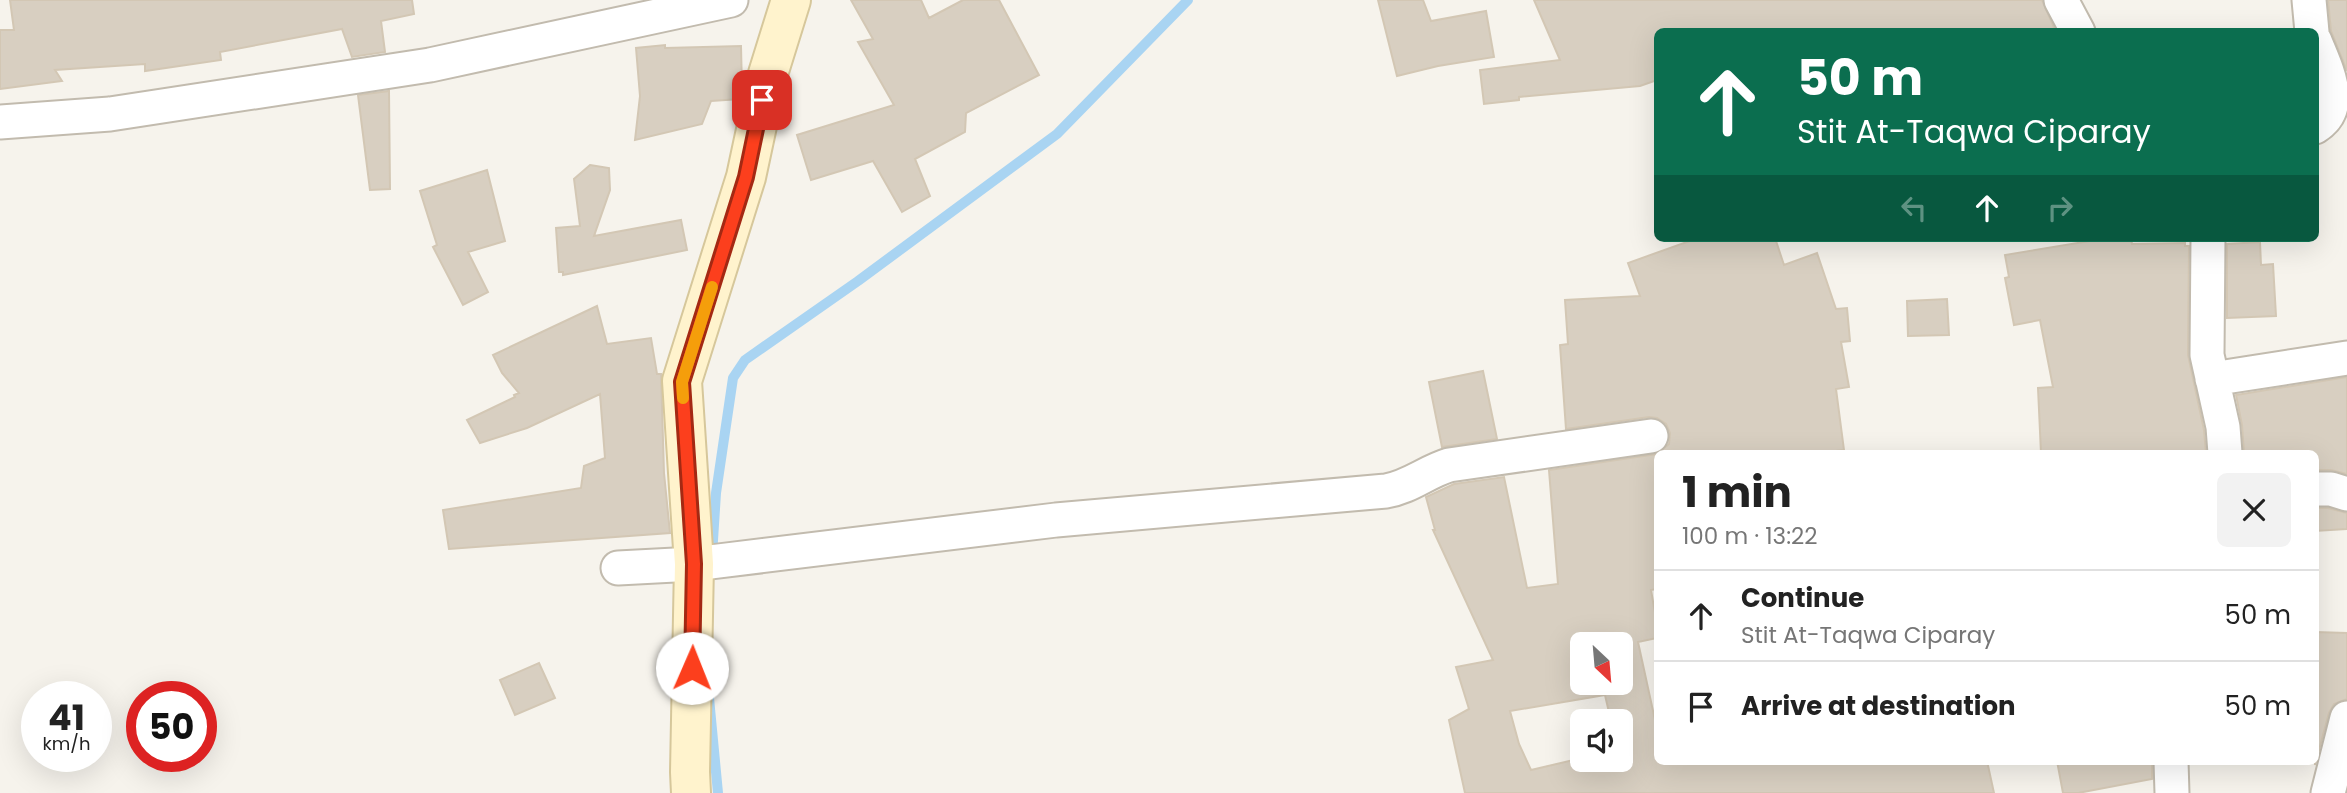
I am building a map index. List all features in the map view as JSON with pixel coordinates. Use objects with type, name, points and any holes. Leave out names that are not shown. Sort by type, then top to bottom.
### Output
[{"type":"main road","points":[[691,793],[694,564],[682,382],[746,177],[768,74],[791,0]]},
{"type":"street","points":[[0,122],[110,114],[430,65],[730,0]]},
{"type":"street","points":[[2061,0],[2076,28]]},
{"type":"street","points":[[2309,0],[2312,28]]},
{"type":"street","points":[[2319,51],[2334,89],[2335,102],[2331,113],[2319,124]]},
{"type":"street","points":[[2208,242],[2207,355],[2223,427],[2225,450]]},
{"type":"street","points":[[2212,379],[2347,358]]},
{"type":"street","points":[[618,568],[694,564],[1056,520],[1393,490],[1410,485],[1434,470],[1450,465],[1651,436]]},
{"type":"street","points":[[2319,489],[2331,489],[2347,494]]},
{"type":"street","points":[[2328,793],[2347,718]]},
{"type":"street","points":[[2171,765],[2172,793]]},
{"type":"building","points":[[10,0],[412,0],[414,14],[381,21],[385,52],[352,57],[342,29],[220,52],[221,60],[145,71],[145,64],[55,70],[62,81],[0,89],[0,30],[14,30]]},
{"type":"building","points":[[851,0],[921,0],[929,18],[963,0],[999,0],[1039,75],[966,113],[965,132],[915,159],[930,196],[902,212],[873,161],[811,180],[797,135],[894,105],[858,42],[873,39]]},
{"type":"building","points":[[1378,0],[1423,0],[1431,21],[1486,11],[1494,57],[1397,76]]},
{"type":"building","points":[[1534,0],[2042,0],[2054,28],[1654,28],[1654,81],[1640,86],[1519,97],[1519,100],[1484,104],[1480,70],[1560,60]]},
{"type":"building","points":[[2328,0],[2347,0],[2347,71],[2331,31]]},
{"type":"building","points":[[665,45],[665,48],[741,46],[740,99],[711,101],[702,124],[635,140],[640,96],[636,48]]},
{"type":"building","points":[[389,91],[390,189],[370,190],[358,95]]},
{"type":"building","points":[[590,165],[609,168],[610,190],[594,236],[681,220],[687,250],[563,275],[563,272],[559,272],[556,228],[580,226],[574,179]]},
{"type":"building","points":[[487,170],[505,241],[468,252],[488,292],[463,305],[433,247],[437,245],[420,191]]},
{"type":"building","points":[[1687,242],[1776,242],[1784,265],[1817,253],[1836,309],[1847,308],[1850,341],[1841,342],[1849,387],[1836,389],[1844,450],[1662,450],[1669,444],[1670,433],[1666,424],[1657,418],[1649,417],[1566,429],[1560,345],[1568,344],[1565,300],[1640,296],[1628,263]]},
{"type":"building","points":[[2084,242],[2185,243],[2185,246],[2189,246],[2188,355],[2206,450],[2041,450],[2038,388],[2053,387],[2040,320],[2014,325],[2005,278],[2009,277],[2005,255]]},
{"type":"building","points":[[2260,242],[2261,265],[2273,264],[2276,316],[2227,318],[2227,244]]},
{"type":"building","points":[[1947,299],[1949,335],[1908,336],[1907,301]]},
{"type":"building","points":[[597,306],[607,344],[651,338],[657,374],[661,374],[664,473],[670,533],[449,549],[443,510],[581,488],[584,466],[605,458],[600,394],[527,428],[480,443],[467,420],[519,393],[502,373],[493,355]]},
{"type":"building","points":[[1483,371],[1497,439],[1442,447],[1429,382]]},
{"type":"building","points":[[2347,377],[2347,474],[2319,470],[2319,450],[2244,450],[2236,395]]},
{"type":"building","points":[[1654,454],[1654,590],[1651,590],[1654,639],[1638,642],[1654,715],[1654,765],[1988,765],[1994,793],[1465,793],[1449,720],[1469,709],[1456,667],[1493,660],[1433,530],[1426,497],[1454,484],[1504,477],[1527,588],[1558,584],[1549,470]]},
{"type":"building","points":[[2319,508],[2347,513],[2347,529],[2319,531]]},
{"type":"building","points":[[2319,632],[2347,633],[2347,699],[2334,704],[2319,750]]},
{"type":"building","points":[[539,663],[555,698],[515,715],[500,680]]},
{"type":"building","points":[[2058,765],[2152,765],[2152,779],[2078,793],[2063,793]]},
{"type":"waterway","points":[[712,556],[716,493],[733,378],[745,360],[858,281],[1057,134],[1188,0]]},
{"type":"waterway","points":[[709,698],[718,793]]},
{"type":"slow traffic","points":[[683,398],[682,382],[712,287]]},
{"type":"route","points":[[692,668],[694,564],[682,382],[746,177],[762,100]]}]
